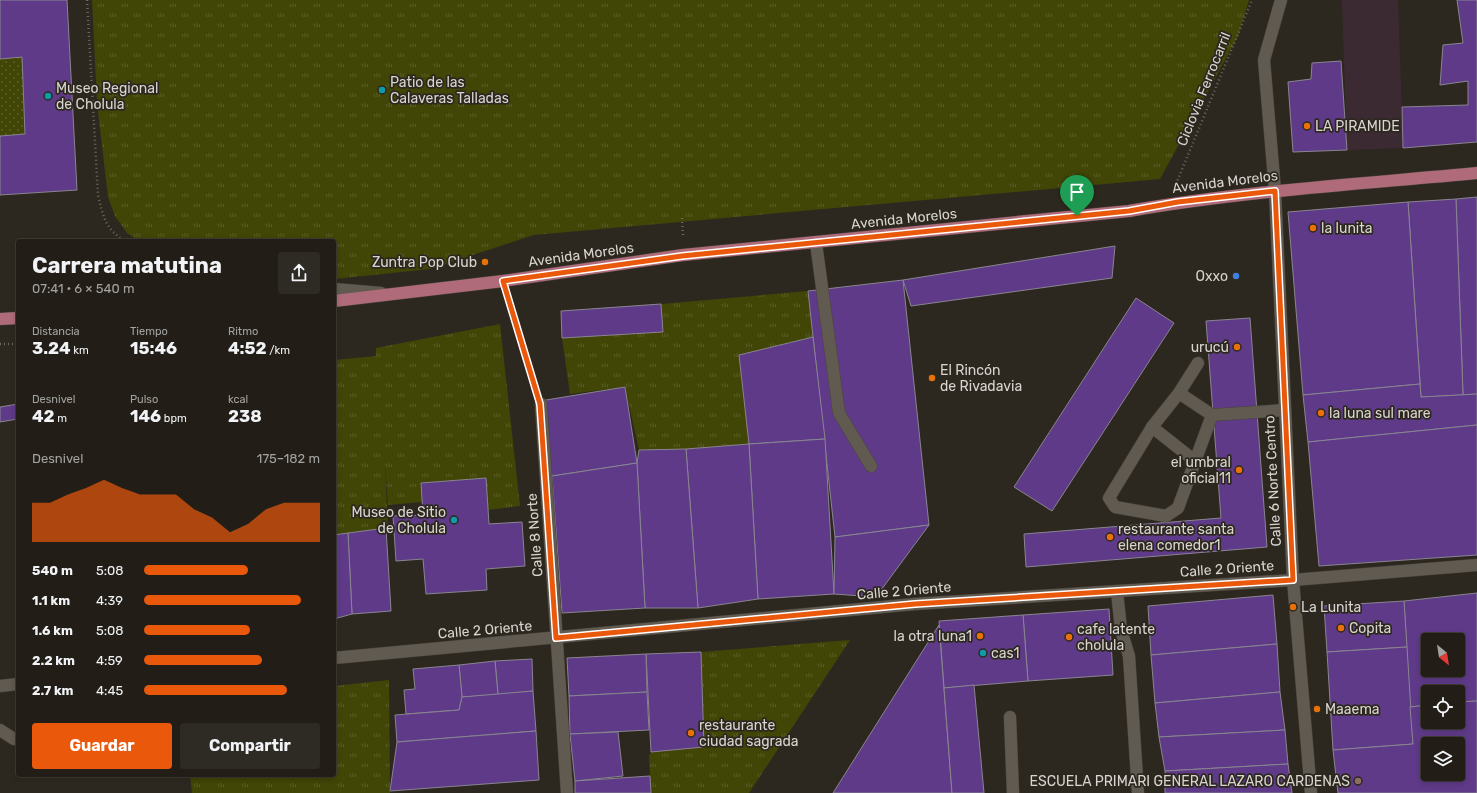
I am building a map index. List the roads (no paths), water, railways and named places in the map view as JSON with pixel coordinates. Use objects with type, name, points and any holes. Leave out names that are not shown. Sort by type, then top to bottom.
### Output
[{"type":"main road","name":"Avenida Morelos","points":[[336,301],[503,281],[682,256],[1129,211],[1178,202],[1275,191],[1477,173]]},
{"type":"main road","points":[[0,319],[16,318]]},
{"type":"street","name":"Calle 6 Norte Centro","points":[[1281,0],[1264,60],[1275,191],[1293,580],[1311,793]]},
{"type":"street","points":[[816,243],[839,413],[871,466]]},
{"type":"street","points":[[336,289],[396,294]]},
{"type":"street","points":[[1198,363],[1179,393],[1152,427],[1109,498],[1115,507],[1166,516],[1178,508],[1212,416]]},
{"type":"street","points":[[1179,393],[1212,416],[1285,410]]},
{"type":"street","name":"Calle 8 Norte","points":[[540,404],[567,793]]},
{"type":"street","points":[[1152,427],[1195,461]]},
{"type":"street","name":"Calle 2 Oriente","points":[[336,658],[915,604],[1293,580],[1477,565]]},
{"type":"street","points":[[1117,591],[1121,630],[1129,656],[1138,793]]},
{"type":"street","points":[[0,686],[16,684]]},
{"type":"street","points":[[1010,717],[1012,793]]},
{"type":"street","points":[[0,730],[16,739]]},
{"type":"place","name":"Patio de las Calaveras Talladas","points":[[382,90]]},
{"type":"place","name":"Museo Regional de Cholula","points":[[48,96]]},
{"type":"place","name":"LA PIRAMIDE","points":[[1307,126]]},
{"type":"place","name":"la lunita","points":[[1313,228]]},
{"type":"place","name":"Zuntra Pop Club","points":[[485,262]]},
{"type":"place","name":"Oxxo","points":[[1236,276]]},
{"type":"place","name":"urucú","points":[[1237,347]]},
{"type":"place","name":"El Rincón de Rivadavia","points":[[932,378]]},
{"type":"place","name":"la luna sul mare","points":[[1321,413]]},
{"type":"place","name":"el umbral oficial11","points":[[1239,470]]},
{"type":"place","name":"Museo de Sitio de Cholula","points":[[454,520]]},
{"type":"place","name":"restaurante santa elena comedor1","points":[[1110,537]]},
{"type":"place","name":"La Lunita","points":[[1293,607]]},
{"type":"place","name":"Copita","points":[[1341,628]]},
{"type":"place","name":"la otra luna1","points":[[980,636]]},
{"type":"place","name":"cafe latente cholula","points":[[1069,637]]},
{"type":"place","name":"cas1","points":[[983,653]]},
{"type":"place","name":"Maaema","points":[[1317,709]]},
{"type":"place","name":"restaurante ciudad sagrada","points":[[691,733]]},
{"type":"place","name":"ESCUELA PRIMARI GENERAL LAZARO CARDENAS","points":[[1358,781]]}]
